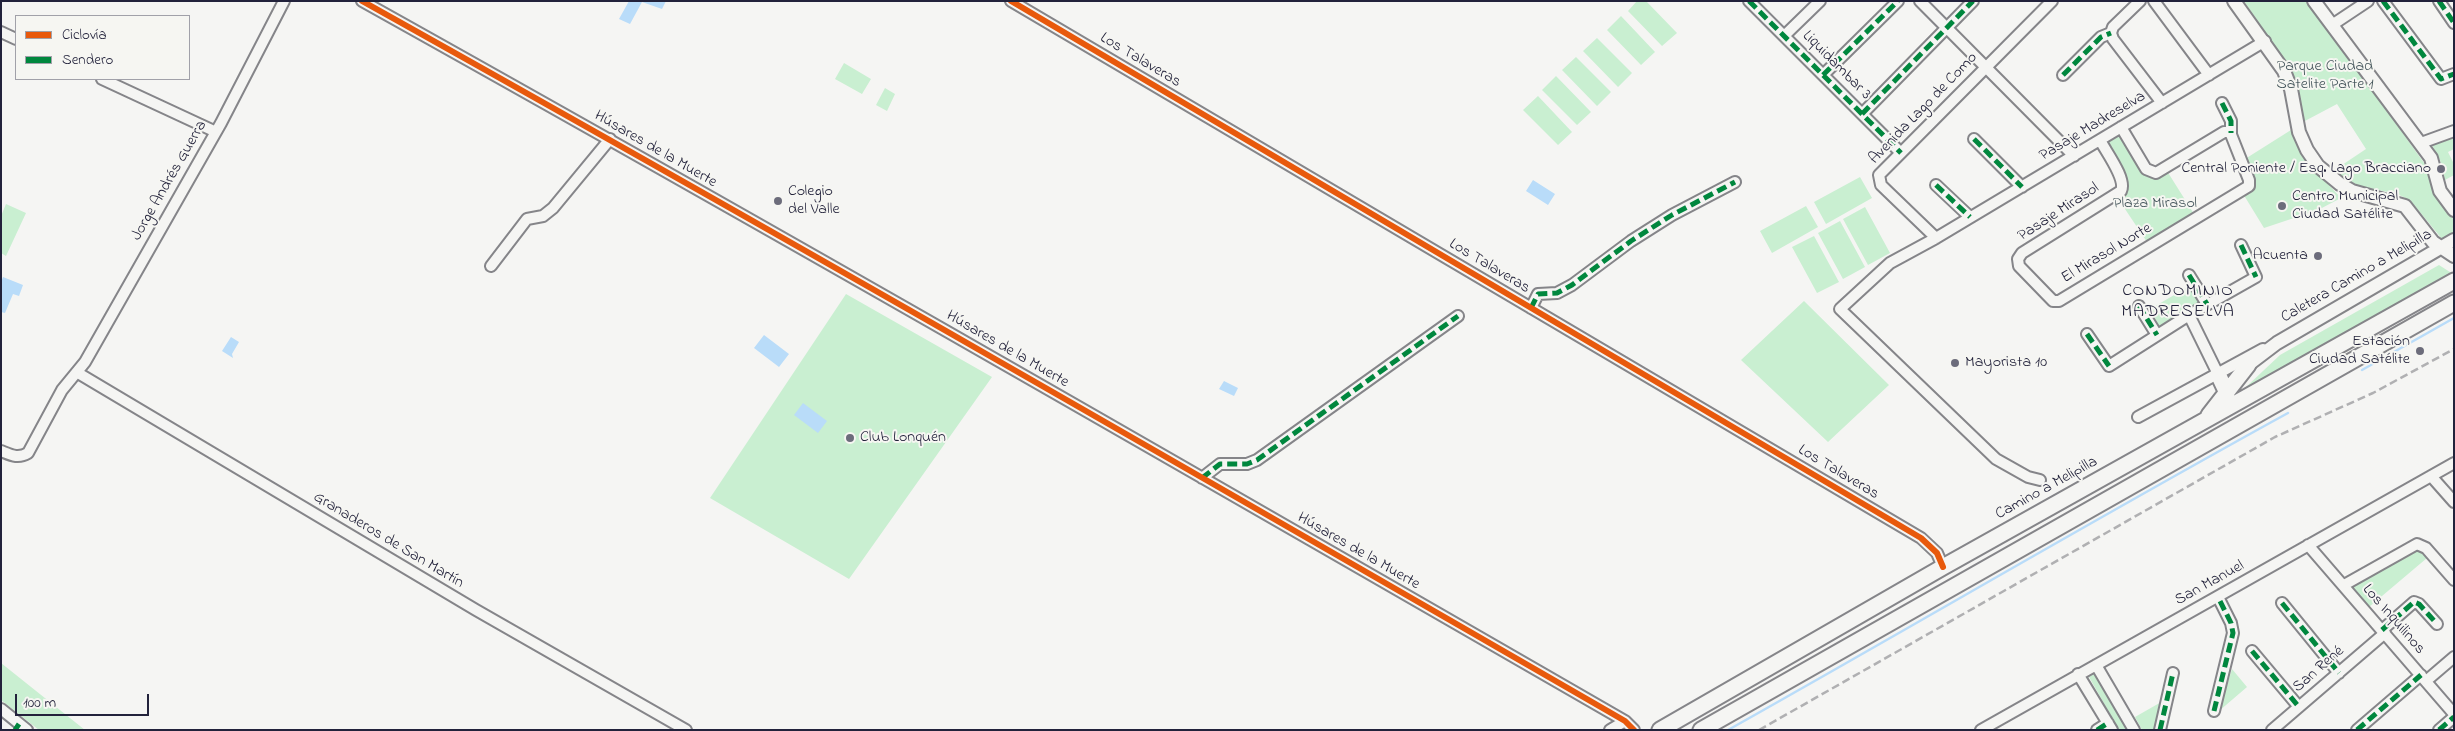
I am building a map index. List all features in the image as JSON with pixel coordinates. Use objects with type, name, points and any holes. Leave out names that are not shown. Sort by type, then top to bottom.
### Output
[{"type":"main road","name":"Camino a Melipilla","points":[[1660,730],[1943,568],[2454,281]]},
{"type":"main road","points":[[1701,730],[2454,303]]},
{"type":"main road","points":[[2203,422],[2248,365]]},
{"type":"main road","points":[[2218,374],[2227,393]]},
{"type":"main road","points":[[1965,556],[1976,574]]},
{"type":"main road","points":[[1943,568],[1952,586]]},
{"type":"street","name":"Jorge Andrés Guerra","points":[[1,451],[22,457],[28,453],[62,390],[78,373],[214,131],[221,123],[284,1]]},
{"type":"street","name":"Húsares de la Muerte","points":[[362,1],[610,139],[1202,478],[1625,721],[1634,730]]},
{"type":"street","name":"Los Talaveras","points":[[1011,1],[1921,538],[1937,553],[1943,568]]},
{"type":"street","name":"Liquidambar 3","points":[[1749,1],[1901,153]]},
{"type":"street","points":[[1784,36],[1820,1]]},
{"type":"street","points":[[1823,75],[1898,1]]},
{"type":"street","points":[[1920,1],[2074,156]]},
{"type":"street","points":[[1862,114],[1973,1]]},
{"type":"street","name":"Avenida Lago de Como","points":[[1936,238],[1879,183],[1879,175],[2052,1]]},
{"type":"street","points":[[2063,76],[2102,37],[2111,33],[2113,28],[2140,1]]},
{"type":"street","points":[[2154,1],[2210,74]]},
{"type":"street","points":[[2234,1],[2265,42],[2288,79],[2298,132],[2318,166],[2352,191],[2406,206],[2440,248],[2454,256]]},
{"type":"street","points":[[2314,1],[2433,162],[2441,193],[2454,210]]},
{"type":"street","points":[[2332,25],[2368,1]]},
{"type":"street","points":[[2383,1],[2441,79],[2454,74]]},
{"type":"street","points":[[2440,1],[2454,23]]},
{"type":"street","points":[[1,32],[15,39]]},
{"type":"street","points":[[2111,33],[2113,39],[2162,103]]},
{"type":"street","name":"Pasaje Madreselva","points":[[2040,480],[2028,477],[1996,459],[1840,308],[1890,263],[1936,238],[2265,42]]},
{"type":"street","points":[[104,80],[214,131]]},
{"type":"street","points":[[2121,127],[2146,168],[2152,173],[2160,172],[2224,132],[2231,133],[2231,121],[2222,103]]},
{"type":"street","points":[[2420,144],[2454,131]]},
{"type":"street","name":"El Mirasol Norte","points":[[2057,301],[2249,186],[2249,180],[2231,133]]},
{"type":"street","points":[[490,266],[528,219],[543,216],[553,208],[610,139]]},
{"type":"street","points":[[1974,140],[2022,186]]},
{"type":"street","name":"Pasaje Mirasol","points":[[2057,301],[2051,300],[2019,266],[2018,259],[2022,254],[2121,191],[2123,185],[2121,178],[2100,140]]},
{"type":"street","points":[[1531,308],[1538,294],[1557,293],[1565,289],[1664,220],[1736,182]]},
{"type":"street","points":[[1936,185],[1970,217]]},
{"type":"street","name":"Caletera Camino a Melipilla","points":[[2138,417],[2277,343],[2454,240]]},
{"type":"street","points":[[2087,334],[2109,366],[2207,304],[2256,277],[2241,245]]},
{"type":"street","points":[[2189,276],[2207,304]]},
{"type":"street","points":[[2139,306],[2157,335]]},
{"type":"street","points":[[2189,315],[2218,374],[2223,375],[2248,365]]},
{"type":"street","points":[[1202,478],[1220,464],[1247,464],[1257,460],[1458,316]]},
{"type":"street","name":"Caletera Camino a Melipilla","points":[[2248,365],[2277,343]]},
{"type":"street","name":"Granaderos de San Martín","points":[[78,373],[476,610],[686,730]]},
{"type":"street","name":"San Manuel","points":[[1981,730],[2454,463]]},
{"type":"street","points":[[2431,476],[2454,502]]},
{"type":"street","points":[[2344,585],[2414,545],[2420,544],[2454,580]]},
{"type":"street","name":"Los Inquilinos","points":[[2308,545],[2454,715]]},
{"type":"street","points":[[2214,710],[2233,632],[2231,623],[2218,597]]},
{"type":"street","name":"San René","points":[[2272,730],[2339,673],[2414,602],[2420,604],[2437,624]]},
{"type":"street","points":[[2282,603],[2339,673]]},
{"type":"street","points":[[2252,651],[2299,707]]},
{"type":"street","points":[[2357,730],[2454,656]]},
{"type":"street","points":[[2096,665],[2134,730]]},
{"type":"street","points":[[2160,730],[2173,673]]},
{"type":"street","points":[[2078,674],[2110,726],[2097,730]]},
{"type":"street","points":[[1,709],[20,728]]},
{"type":"street","points":[[2439,730],[2454,715]]},
{"type":"street","points":[[1610,730],[1625,721]]},
{"type":"green space","points":[[1637,1],[1646,1],[1677,33],[1662,46],[1628,11]]},
{"type":"green space","name":"Parque Ciudad Satelite Parte 1","points":[[2244,1],[2308,1],[2427,167],[2434,192],[2454,220],[2454,233],[2442,239],[2410,200],[2397,194],[2359,186],[2333,171],[2366,149],[2337,104],[2303,122],[2292,72]]},
{"type":"green space","points":[[1621,16],[1655,52],[1641,65],[1607,30]]},
{"type":"green space","points":[[1597,38],[1632,73],[1618,87],[1583,51]]},
{"type":"green space","points":[[1576,57],[1611,92],[1597,106],[1562,70]]},
{"type":"green space","points":[[844,63],[871,79],[862,94],[835,79]]},
{"type":"green space","points":[[1556,76],[1591,112],[1577,125],[1542,90]]},
{"type":"green space","points":[[885,88],[895,94],[887,111],[876,105]]},
{"type":"green space","points":[[1538,96],[1572,132],[1558,145],[1523,110]]},
{"type":"green space","points":[[2291,130],[2306,160],[2341,198],[2318,210],[2264,228],[2245,197],[2241,194],[2254,178],[2245,159]]},
{"type":"green space","name":"Plaza Mirasol","points":[[2119,134],[2122,135],[2142,170],[2167,171],[2194,214],[2147,242],[2117,197],[2123,190],[2104,142]]},
{"type":"green space","points":[[2454,138],[2454,149],[2448,152],[2454,164],[2454,175],[2445,180],[2440,160],[2432,145]]},
{"type":"green space","points":[[1860,177],[1872,198],[1826,224],[1814,202]]},
{"type":"green space","points":[[6,204],[26,213],[6,256],[1,253],[1,216]]},
{"type":"green space","points":[[1806,206],[1818,227],[1772,253],[1760,231]]},
{"type":"green space","points":[[1865,207],[1890,253],[1868,265],[1843,219]]},
{"type":"green space","points":[[1840,221],[1865,267],[1843,279],[1818,233]]},
{"type":"green space","points":[[1814,236],[1839,282],[1817,293],[1792,247]]},
{"type":"green space","points":[[2439,265],[2453,274],[2246,392],[2246,387],[2280,355]]},
{"type":"green space","points":[[2193,284],[2205,304],[2157,332],[2145,312]]},
{"type":"green space","name":"Club Lonquén","points":[[846,294],[992,377],[849,579],[710,498]]},
{"type":"green space","points":[[1804,301],[1889,385],[1828,442],[1741,360]]},
{"type":"green space","points":[[2421,549],[2427,558],[2369,607],[2351,586]]},
{"type":"green space","points":[[1,663],[85,730],[39,730],[1,700]]},
{"type":"green space","points":[[2232,669],[2247,687],[2219,711]]},
{"type":"green space","points":[[2096,673],[2129,730],[2119,730],[2089,677]]},
{"type":"green space","points":[[2163,701],[2157,730],[2142,730],[2135,717]]},
{"type":"water","points":[[629,1],[666,1],[662,9],[642,2],[630,24],[619,19]]},
{"type":"water","points":[[1533,180],[1555,194],[1548,205],[1526,191]]},
{"type":"water","points":[[3,277],[23,285],[19,296],[13,294],[5,313],[1,312],[1,282]]},
{"type":"water","points":[[764,335],[789,354],[779,367],[754,348]]},
{"type":"water","points":[[231,337],[239,342],[232,354],[233,358],[222,351]]},
{"type":"water","points":[[1224,381],[1238,388],[1234,396],[1219,389]]},
{"type":"water","points":[[803,403],[827,421],[818,433],[794,415]]},
{"type":"waterway","points":[[2362,370],[2454,318]]},
{"type":"waterway","points":[[1728,730],[2147,491],[2288,413]]},
{"type":"railway","points":[[1759,730],[2275,437],[2373,393],[2454,349]]},
{"type":"marked path","points":[[1749,1],[1901,153]]},
{"type":"marked path","points":[[1823,75],[1898,1]]},
{"type":"marked path","points":[[1862,114],[1973,1]]},
{"type":"marked path","points":[[2383,1],[2441,79],[2454,74]]},
{"type":"marked path","points":[[2439,1],[2454,23]]},
{"type":"marked path","points":[[2063,75],[2101,37],[2111,33]]},
{"type":"marked path","points":[[2222,103],[2231,121],[2231,133]]},
{"type":"marked path","points":[[1974,139],[2022,187]]},
{"type":"marked path","points":[[1531,308],[1538,294],[1557,293],[1572,285],[1631,241],[1672,215],[1735,182]]},
{"type":"marked path","points":[[1936,185],[1970,217]]},
{"type":"marked path","points":[[2241,245],[2256,277]]},
{"type":"marked path","points":[[2189,275],[2207,304]]},
{"type":"marked path","points":[[2139,306],[2157,335]]},
{"type":"marked path","points":[[1202,478],[1220,464],[1247,464],[1257,460],[1458,316]]},
{"type":"marked path","points":[[2087,334],[2109,366]]},
{"type":"marked path","points":[[2214,711],[2233,633],[2231,623],[2218,597]]},
{"type":"marked path","points":[[2382,630],[2414,602],[2419,604],[2437,624]]},
{"type":"marked path","points":[[2282,603],[2339,673]]},
{"type":"marked path","points":[[2252,651],[2299,707]]},
{"type":"marked path","points":[[2160,730],[2173,673]]},
{"type":"marked path","points":[[2357,730],[2421,675]]},
{"type":"marked path","points":[[2439,730],[2454,717]]},
{"type":"marked path","points":[[2097,730],[2108,723]]},
{"type":"marked path","points":[[15,730],[19,724]]},
{"type":"cycle path","points":[[362,1],[679,179],[1152,449],[1625,721],[1634,730]]},
{"type":"cycle path","points":[[1011,1],[1921,538],[1937,553],[1943,567]]},
{"type":"place","name":"Central Poniente / Esq. Lago Bracciano","points":[[2441,169]]},
{"type":"place","name":"Colegio del Valle","points":[[778,201]]},
{"type":"place","name":"Centro Municipal Ciudad Satélite","points":[[2282,206]]},
{"type":"place","name":"Acuenta","points":[[2318,256]]},
{"type":"place","name":"Estación Ciudad Satélite","points":[[2420,351]]},
{"type":"place","name":"Mayorista 10","points":[[1955,363]]},
{"type":"place","name":"Club Lonquén","points":[[850,438]]},
{"type":"district","name":"CONDOMINIO MADRESELVA","points":[[2178,302]]}]
